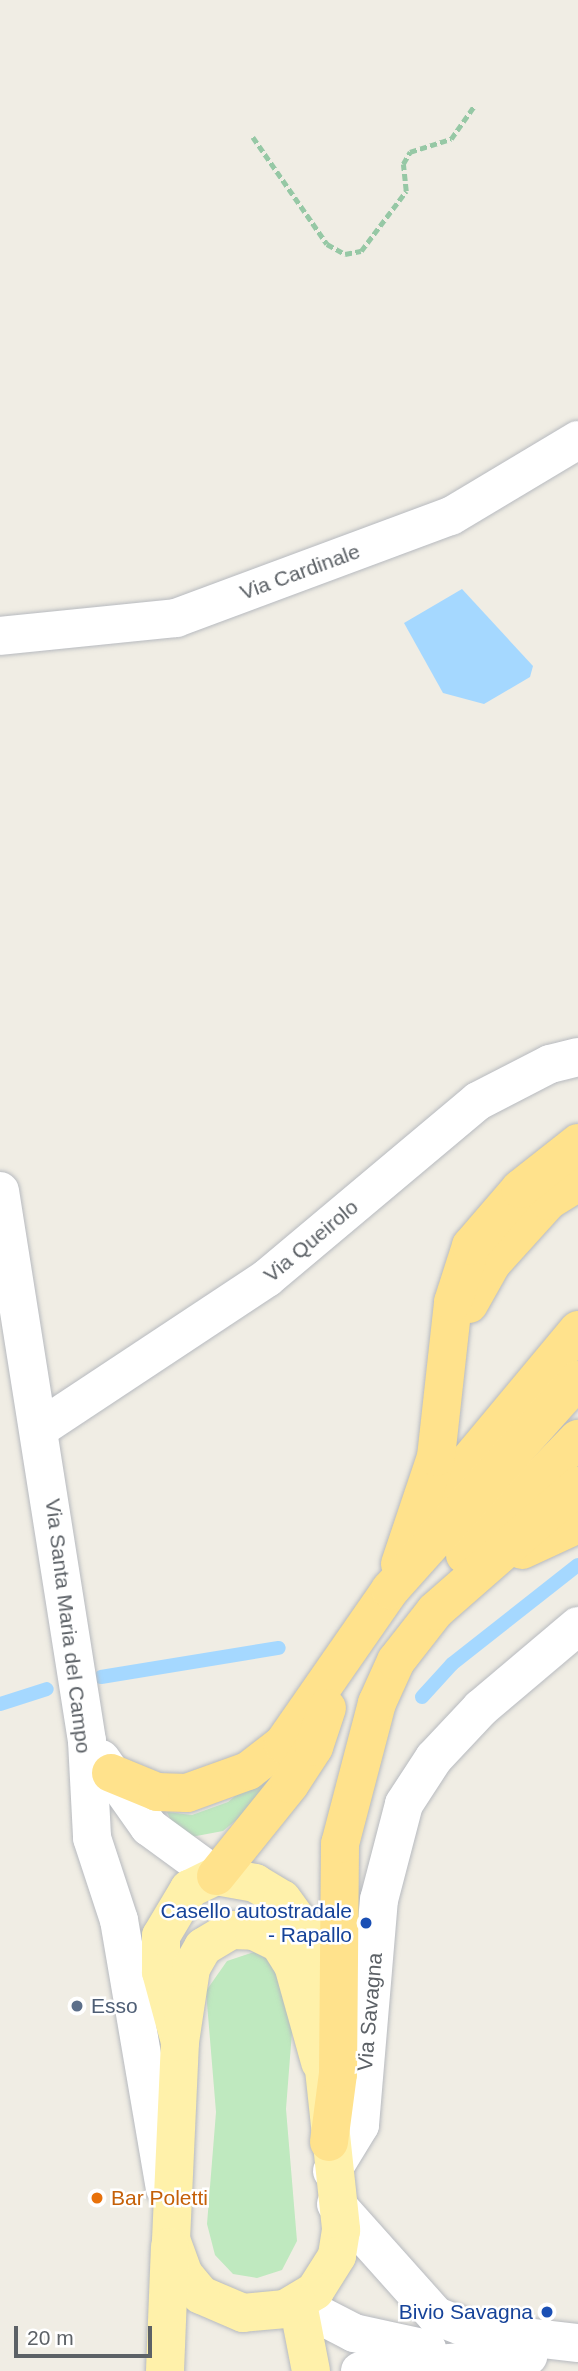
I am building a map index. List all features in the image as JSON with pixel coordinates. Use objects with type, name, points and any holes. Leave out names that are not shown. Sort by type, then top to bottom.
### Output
[{"type":"highway","points":[[390,1590],[415,1526],[436,1457],[452,1335],[453,1302],[471,1246],[520,1189],[578,1143]]},
{"type":"highway","points":[[452,1335],[492,1263],[548,1200],[578,1182]]},
{"type":"highway","points":[[415,1526],[578,1330]]},
{"type":"highway","points":[[111,1773],[156,1792],[187,1793],[248,1771],[283,1744],[342,1663],[390,1590],[578,1380]]},
{"type":"highway","points":[[332,2172],[338,2074],[340,1844],[377,1703],[396,1661],[419,1631],[453,1569],[578,1439]]},
{"type":"highway","points":[[419,1631],[488,1565],[578,1486]]},
{"type":"highway","points":[[488,1565],[578,1524]]},
{"type":"highway","points":[[216,1876],[272,1810],[314,1747],[342,1663]]},
{"type":"main road","points":[[171,2224],[177,2261],[214,2303],[258,2315],[298,2304],[324,2281],[337,2256],[341,2230],[320,2062],[312,1957],[304,1929],[282,1899],[255,1883],[216,1876],[189,1889],[161,1936],[161,1972],[180,2042]]},
{"type":"main road","points":[[165,2371],[180,2042],[195,1958],[221,1934],[254,1931],[279,1943],[293,1965],[320,2062]]},
{"type":"main road","points":[[298,2304],[311,2371]]},
{"type":"street","name":"Via Cardinale","points":[[0,636],[176,618],[451,516],[578,440]]},
{"type":"street","name":"Via Queirolo","points":[[41,1427],[267,1278],[478,1101],[550,1064],[578,1058]]},
{"type":"street","name":"Via Santa Maria del Campo","points":[[0,1191],[41,1427],[72,1659],[84,1727],[92,1838],[119,1920],[171,2224]]},
{"type":"street","name":"Via Savagna","points":[[332,2172],[360,2125],[379,1900],[404,1804],[434,1758],[481,1708],[578,1626]]},
{"type":"street","points":[[84,1727],[111,1773],[149,1827],[216,1876]]},
{"type":"street","points":[[332,2172],[436,2316],[474,2332],[578,2343]]},
{"type":"street","points":[[298,2304],[354,2333],[472,2359]]},
{"type":"street","points":[[360,2371],[578,2351]]},
{"type":"path","points":[[253,137],[327,244],[345,254],[361,251],[406,191],[403,164],[410,152],[451,139],[473,107]]},
{"type":"green space","points":[[283,1756],[263,1798],[223,1831],[191,1837],[173,1825],[167,1812],[192,1815],[228,1802]]},
{"type":"green space","points":[[254,1952],[275,1963],[293,2019],[286,2109],[297,2241],[282,2270],[257,2278],[233,2274],[215,2255],[207,2224],[216,2112],[206,1991],[227,1961]]},
{"type":"water","points":[[462,589],[533,666],[530,677],[484,704],[443,693],[404,623]]},
{"type":"waterway","points":[[422,1697],[452,1664],[578,1565]]},
{"type":"waterway","points":[[101,1677],[279,1648]]},
{"type":"waterway","points":[[0,1704],[47,1689]]},
{"type":"place","name":"Casello autostradale - Rapallo","points":[[366,1923]]},
{"type":"place","name":"Esso","points":[[77,2006]]},
{"type":"place","name":"Bar Poletti","points":[[97,2198]]},
{"type":"place","name":"Bivio Savagna","points":[[547,2312]]}]
